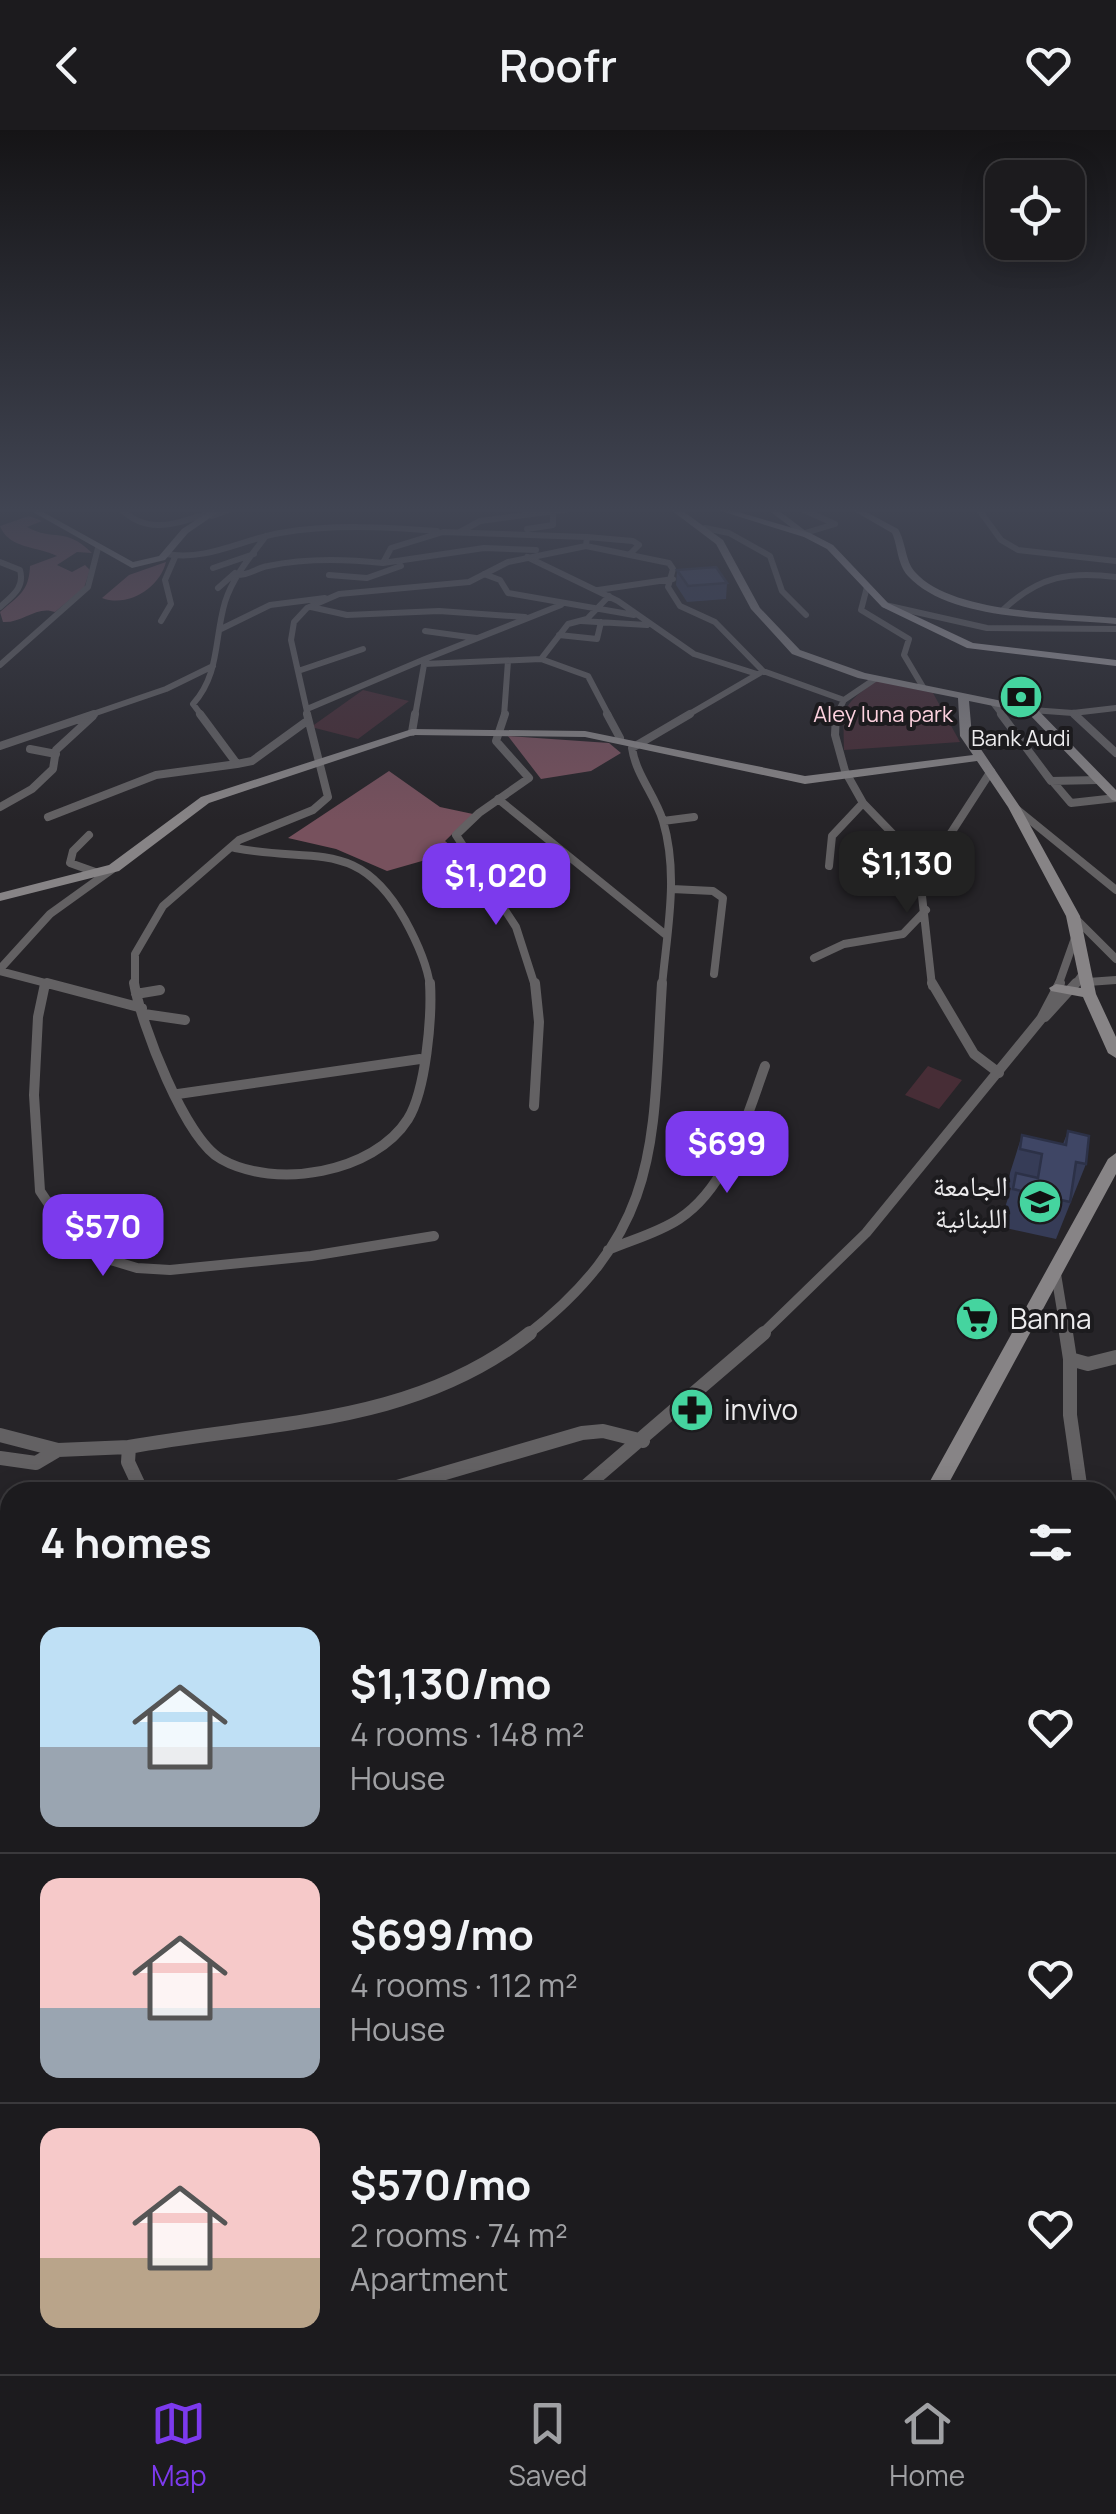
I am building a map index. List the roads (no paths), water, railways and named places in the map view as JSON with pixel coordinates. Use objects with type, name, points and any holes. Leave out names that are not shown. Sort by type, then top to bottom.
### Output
[{"type":"main road","points":[[900,612],[978,648],[1116,663]]},
{"type":"street","points":[[0,665],[60,612]]},
{"type":"street","points":[[161,622],[167,612]]},
{"type":"street","points":[[226,612],[210,685],[192,704],[237,764]]},
{"type":"street","points":[[221,629],[253,612]]},
{"type":"street","points":[[235,848],[338,857],[363,868],[389,892],[430,982],[417,1101],[396,1136],[346,1163],[316,1172],[262,1174],[213,1155],[187,1122],[129,970],[140,932],[202,872],[244,837],[325,802],[329,792],[322,758],[307,721],[298,671],[294,622],[306,612]]},
{"type":"street","points":[[330,612],[348,616],[426,612]]},
{"type":"street","points":[[450,612],[528,617]]},
{"type":"street","points":[[307,709],[543,612]]},
{"type":"street","points":[[581,621],[590,612]]},
{"type":"street","points":[[606,612],[634,615]]},
{"type":"street","points":[[630,612],[694,654],[844,700]]},
{"type":"street","points":[[693,612],[726,631],[760,672]]},
{"type":"street","points":[[758,612],[790,648],[875,678],[924,687],[947,698],[1073,713],[1116,708]]},
{"type":"street","points":[[803,612],[806,615]]},
{"type":"street","points":[[864,612],[909,639],[904,655],[924,687]]},
{"type":"street","points":[[915,612],[986,628],[1116,629]]},
{"type":"street","points":[[1029,612],[1116,621]]},
{"type":"street","points":[[540,659],[568,624],[581,621],[648,625]]},
{"type":"street","points":[[559,635],[597,638],[601,622]]},
{"type":"street","points":[[425,631],[476,638]]},
{"type":"street","points":[[298,671],[363,650]]},
{"type":"street","points":[[424,662],[540,659],[588,676],[620,738]]},
{"type":"street","points":[[508,661],[499,746],[529,778],[503,791],[456,835],[495,888],[528,951],[542,1002],[534,1106]]},
{"type":"street","points":[[412,732],[424,662]]},
{"type":"street","points":[[0,746],[166,689],[213,666]]},
{"type":"street","points":[[0,1435],[58,1450],[129,1447],[341,1418],[430,1390],[544,1326],[608,1250],[638,1203],[651,1155],[672,889],[663,821],[632,755],[636,742],[760,672]]},
{"type":"street","points":[[875,678],[844,700],[836,714],[835,735],[848,777],[863,803],[918,860],[933,991],[974,1054],[999,1072]]},
{"type":"street","points":[[947,698],[1073,916],[1116,960]]},
{"type":"street","points":[[962,702],[963,726]]},
{"type":"street","points":[[993,702],[1071,802],[1116,798]]},
{"type":"street","points":[[0,807],[32,790],[53,768],[56,754],[72,731],[109,706]]},
{"type":"street","points":[[1032,710],[1116,798]]},
{"type":"street","points":[[1073,713],[1116,754]]},
{"type":"street","points":[[48,817],[156,775],[252,762],[307,721]]},
{"type":"street","points":[[185,1020],[0,970],[50,914],[193,806],[322,758],[412,732],[501,730],[620,738],[782,778],[848,777],[980,757]]},
{"type":"street","points":[[30,749],[56,754]]},
{"type":"street","points":[[918,860],[951,832],[991,771]]},
{"type":"street","points":[[1054,782],[1098,780]]},
{"type":"street","points":[[498,799],[666,934]]},
{"type":"street","points":[[829,866],[832,836],[863,803]]},
{"type":"street","points":[[1014,808],[1116,890]]},
{"type":"street","points":[[663,821],[694,817]]},
{"type":"street","points":[[89,835],[73,851],[70,863],[98,873]]},
{"type":"street","points":[[0,896],[114,868]]},
{"type":"street","points":[[672,889],[713,891],[724,898],[714,974]]},
{"type":"street","points":[[814,958],[844,944],[903,934],[926,910]]},
{"type":"street","points":[[1073,916],[1088,982],[1116,1053]]},
{"type":"street","points":[[592,1482],[643,1441],[821,1281],[1042,1019],[1063,990],[1075,938]]},
{"type":"street","points":[[1063,990],[1088,982],[1116,980]]},
{"type":"street","points":[[1063,990],[1088,982]]},
{"type":"street","points":[[45,984],[38,1018],[34,1095],[40,1191],[55,1216],[104,1258],[170,1270],[311,1256],[434,1236]]},
{"type":"street","points":[[136,994],[160,990]]},
{"type":"street","points":[[178,1094],[420,1059]]},
{"type":"street","points":[[608,1250],[680,1218],[706,1192],[739,1137],[764,1066]]},
{"type":"street","points":[[939,1482],[1116,1159]]},
{"type":"street","points":[[1054,1268],[1070,1359],[1070,1416],[1080,1482]]},
{"type":"street","points":[[1070,1359],[1088,1364],[1116,1357]]},
{"type":"street","points":[[414,1482],[582,1433],[603,1431],[643,1441]]},
{"type":"street","points":[[129,1447],[128,1462],[137,1482]]},
{"type":"street","points":[[0,1458],[36,1463],[58,1450]]},
{"type":"place","name":"Bank Audi","points":[[1021,697]]},
{"type":"place","name":"الجامعة اللبنانية","points":[[1040,1202]]},
{"type":"place","name":"Banna","points":[[977,1319]]},
{"type":"place","name":"invivo","points":[[692,1410]]},
{"type":"park label","name":"Aley luna park","points":[[883,714]]}]
